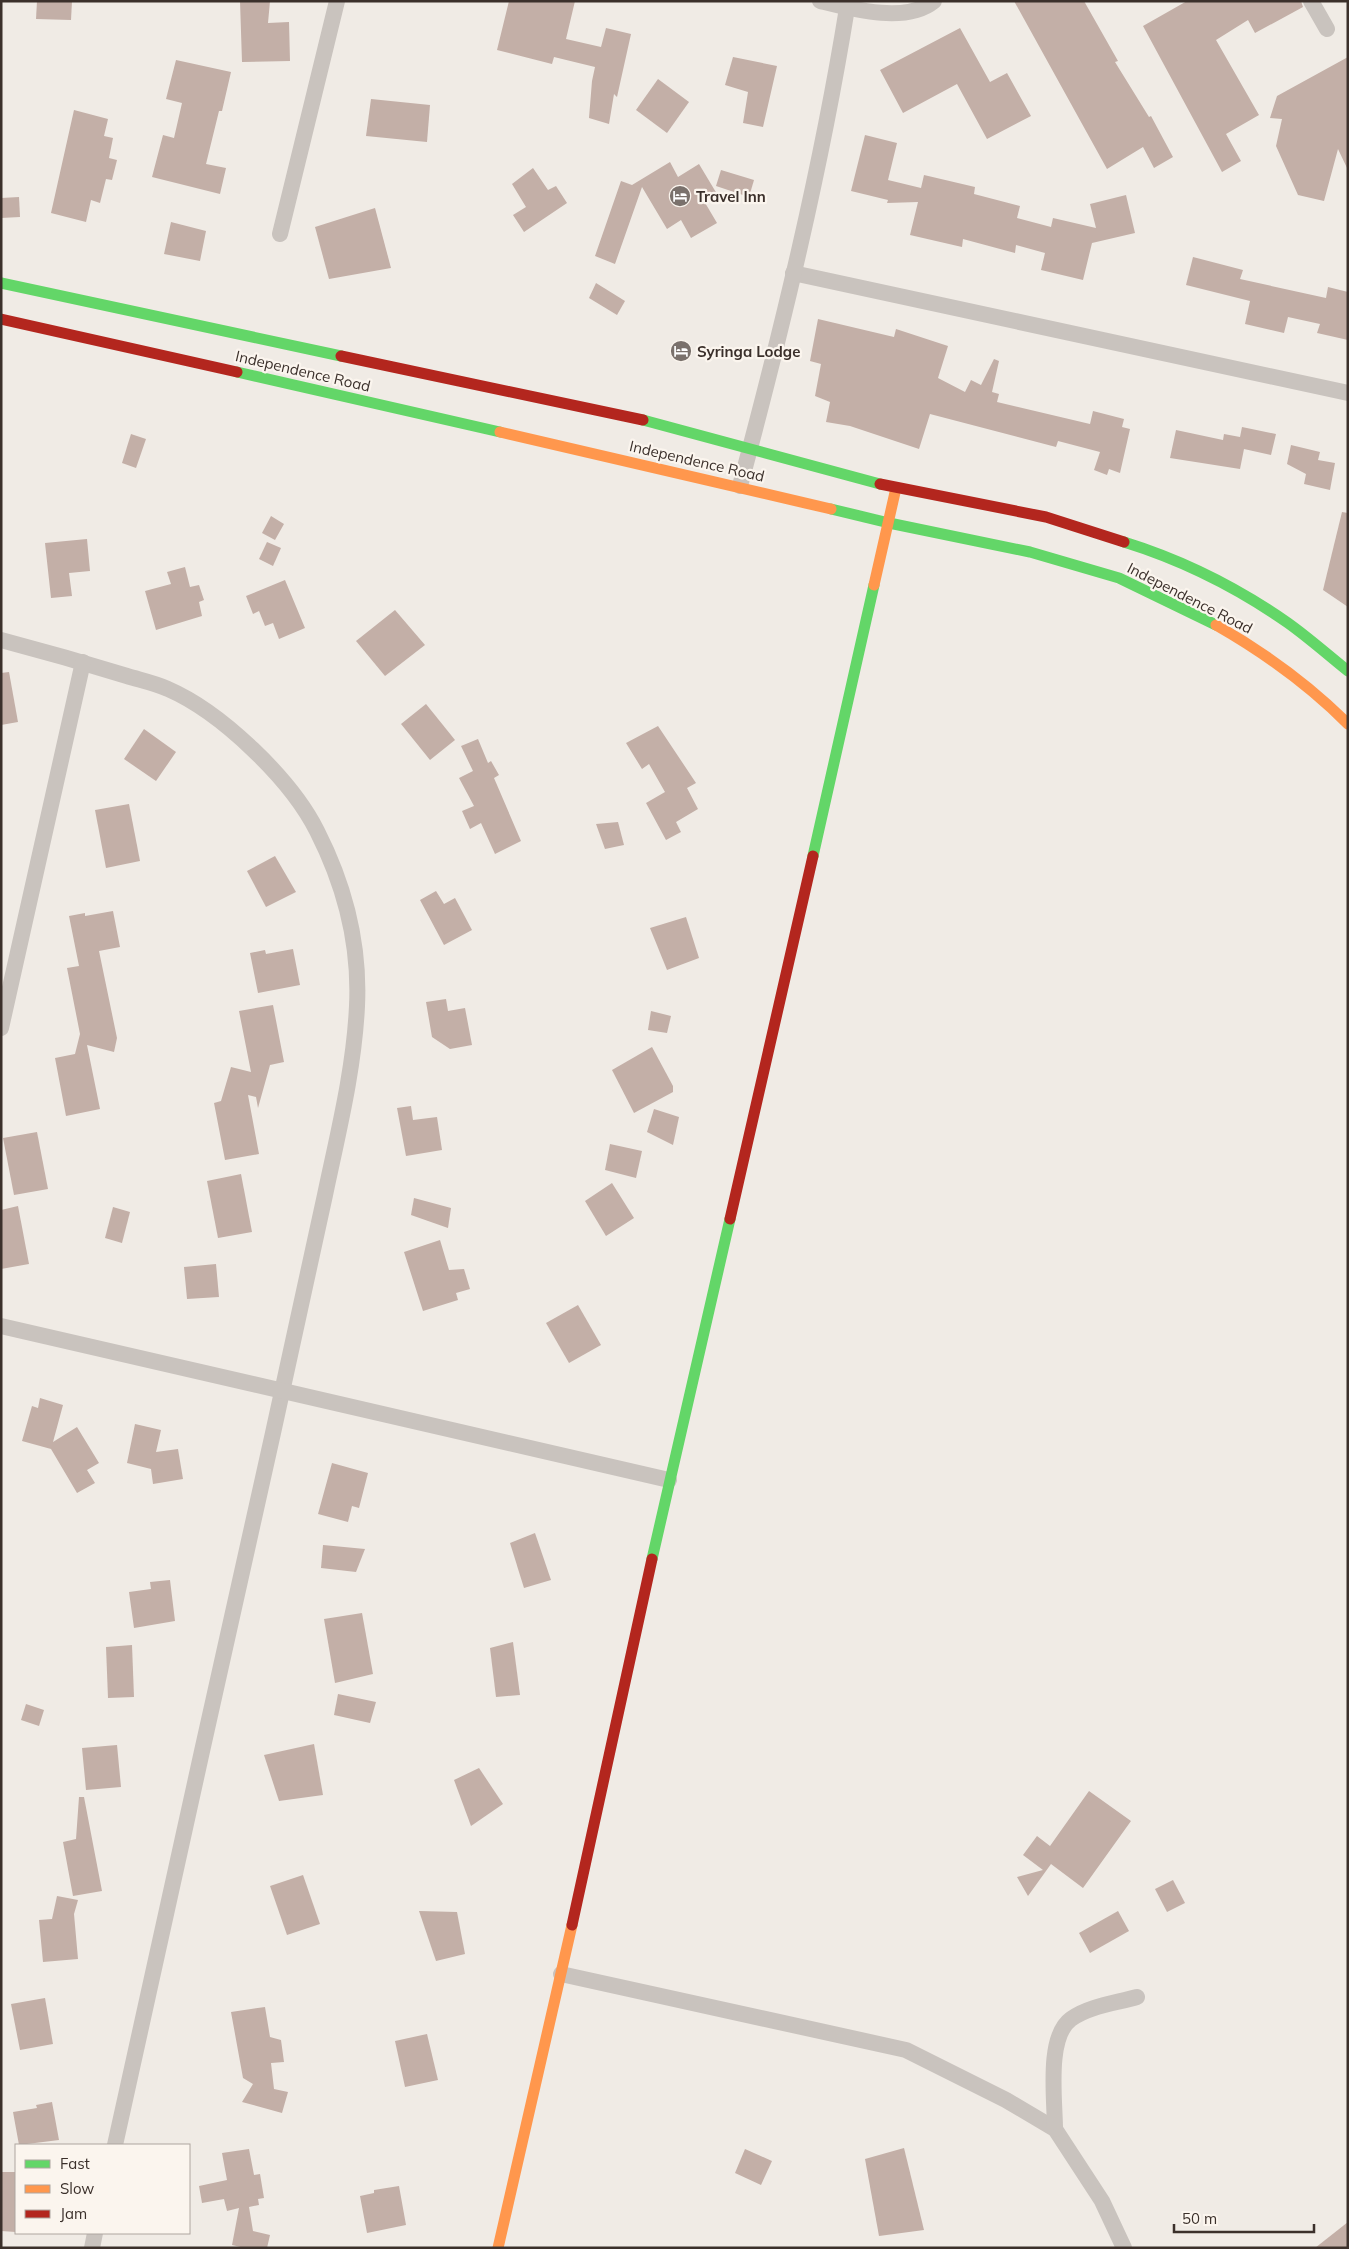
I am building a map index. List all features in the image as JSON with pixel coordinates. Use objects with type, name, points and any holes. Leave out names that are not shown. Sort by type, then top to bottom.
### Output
[{"type":"main road","name":"Independence Road","points":[[1,283],[645,421],[896,488],[1046,517],[1154,551],[1189,565],[1243,594],[1288,623],[1348,671]]},
{"type":"main road","name":"Independence Road","points":[[1,319],[740,486],[888,523],[1030,552],[1120,578],[1213,623],[1261,651],[1320,696],[1348,724]]},
{"type":"main road","points":[[498,2248],[561,1974],[669,1480],[770,1047],[896,488]]},
{"type":"street","points":[[280,234],[338,1]]},
{"type":"street","points":[[820,1],[847,8],[896,14],[913,12],[927,7],[934,1]]},
{"type":"street","points":[[1311,1],[1327,29]]},
{"type":"street","points":[[740,486],[793,272],[835,84],[847,8]]},
{"type":"street","points":[[793,272],[1348,393]]},
{"type":"street","points":[[1,640],[82,662],[168,689],[200,707],[241,739],[288,788],[315,825],[333,863],[348,907],[356,955],[357,1006],[349,1078],[283,1390],[115,2144]]},
{"type":"street","points":[[1,1028],[82,662]]},
{"type":"street","points":[[1,1326],[669,1480]]},
{"type":"street","points":[[561,1974],[906,2050],[1006,2100],[1055,2129],[1102,2201],[1124,2248]]},
{"type":"street","points":[[1055,2129],[1055,2052],[1058,2034],[1070,2019],[1089,2010],[1137,1997]]},
{"type":"street","points":[[92,2248],[96,2234]]},
{"type":"building","points":[[37,1],[72,1],[71,20],[36,19]]},
{"type":"building","points":[[240,1],[270,1],[268,23],[289,22],[290,61],[242,62]]},
{"type":"building","points":[[509,1],[575,1],[566,39],[601,47],[606,28],[631,34],[617,97],[614,94],[609,124],[589,118],[595,67],[554,57],[552,64],[497,50]]},
{"type":"building","points":[[1014,1],[1084,1],[1118,61],[1115,62],[1149,117],[1151,116],[1173,157],[1154,168],[1143,147],[1107,169]]},
{"type":"building","points":[[1187,1],[1301,1],[1303,7],[1255,33],[1248,20],[1216,40],[1259,115],[1226,134],[1241,161],[1222,172],[1143,26]]},
{"type":"building","points":[[960,28],[990,82],[1007,73],[1031,116],[987,139],[957,84],[903,113],[880,70]]},
{"type":"building","points":[[733,57],[777,66],[763,127],[743,123],[748,92],[725,85]]},
{"type":"building","points":[[1348,57],[1348,170],[1338,149],[1324,201],[1298,195],[1276,146],[1282,119],[1270,118],[1277,96]]},
{"type":"building","points":[[176,60],[231,72],[222,111],[219,111],[206,164],[226,168],[220,194],[152,177],[163,135],[174,138],[182,103],[166,99]]},
{"type":"building","points":[[658,79],[689,102],[667,133],[636,110]]},
{"type":"building","points":[[371,99],[430,105],[427,142],[366,136]]},
{"type":"building","points":[[74,110],[108,119],[104,136],[113,138],[109,158],[117,160],[112,180],[106,179],[100,203],[91,200],[86,222],[51,213]]},
{"type":"building","points":[[865,135],[897,143],[888,180],[921,188],[924,175],[975,187],[974,194],[1020,206],[1017,218],[1051,227],[1053,218],[1096,228],[1090,204],[1126,195],[1135,233],[1092,243],[1083,280],[1041,270],[1045,253],[1016,245],[1015,253],[963,239],[962,247],[910,235],[918,202],[887,203],[888,200],[851,191]]},
{"type":"building","points":[[670,162],[678,177],[699,164],[717,194],[704,201],[717,223],[691,238],[681,220],[667,229],[642,187],[615,264],[595,256],[621,181],[632,185]]},
{"type":"building","points":[[533,168],[548,190],[556,186],[567,203],[524,232],[513,215],[526,207],[512,184]]},
{"type":"building","points":[[721,170],[754,180],[749,197],[716,186]]},
{"type":"building","points":[[19,197],[20,217],[1,218],[1,198]]},
{"type":"building","points":[[375,208],[391,268],[329,279],[315,227]]},
{"type":"building","points":[[171,222],[206,231],[200,261],[164,254]]},
{"type":"building","points":[[1193,257],[1243,270],[1240,279],[1326,298],[1328,287],[1348,292],[1348,340],[1317,333],[1320,324],[1288,317],[1284,333],[1245,324],[1250,301],[1186,285]]},
{"type":"building","points":[[596,283],[625,301],[617,315],[589,298]]},
{"type":"building","points":[[818,319],[894,337],[896,329],[948,346],[938,378],[965,392],[971,380],[981,385],[994,359],[999,361],[992,392],[999,394],[997,402],[1090,424],[1093,411],[1124,419],[1122,427],[1130,429],[1120,473],[1109,469],[1107,475],[1094,470],[1100,452],[1058,441],[1056,447],[930,414],[919,449],[850,426],[826,422],[830,402],[815,396],[821,364],[810,361]]},
{"type":"building","points":[[1242,427],[1276,434],[1271,455],[1244,449],[1240,469],[1170,458],[1176,430],[1223,440],[1224,434],[1240,437]]},
{"type":"building","points":[[131,434],[146,439],[136,468],[122,463]]},
{"type":"building","points":[[1291,445],[1320,452],[1318,460],[1335,463],[1330,490],[1304,484],[1306,474],[1287,464]]},
{"type":"building","points":[[1342,512],[1348,513],[1348,607],[1323,590]]},
{"type":"building","points":[[271,516],[284,524],[275,540],[262,533]]},
{"type":"building","points":[[87,539],[90,571],[69,573],[72,596],[51,598],[45,543]]},
{"type":"building","points":[[267,542],[281,548],[273,566],[259,559]]},
{"type":"building","points":[[185,567],[190,587],[199,585],[204,600],[199,602],[202,616],[156,630],[145,591],[171,584],[167,572]]},
{"type":"building","points":[[285,580],[305,628],[279,639],[273,623],[265,626],[259,611],[253,614],[246,596]]},
{"type":"building","points":[[395,610],[425,645],[385,676],[356,641]]},
{"type":"building","points":[[9,672],[18,722],[1,725],[1,673]]},
{"type":"building","points":[[426,704],[455,740],[430,760],[401,724]]},
{"type":"building","points":[[658,726],[696,783],[687,788],[698,809],[676,822],[681,832],[666,840],[646,803],[665,792],[649,764],[642,769],[626,743]]},
{"type":"building","points":[[144,729],[176,752],[156,781],[124,759]]},
{"type":"building","points":[[478,739],[488,763],[491,761],[499,775],[494,778],[521,841],[495,854],[481,823],[470,829],[462,811],[474,806],[459,778],[473,771],[461,746]]},
{"type":"building","points":[[129,804],[140,861],[106,868],[95,810]]},
{"type":"building","points":[[618,822],[624,845],[605,849],[596,824]]},
{"type":"building","points":[[275,856],[296,892],[266,907],[247,871]]},
{"type":"building","points":[[436,891],[444,904],[455,898],[472,930],[444,945],[420,900]]},
{"type":"building","points":[[113,911],[120,947],[99,951],[117,1038],[114,1052],[87,1045],[100,1109],[66,1116],[55,1058],[75,1054],[80,1034],[67,968],[79,966],[69,916],[85,913],[85,916]]},
{"type":"building","points":[[686,917],[699,958],[667,970],[650,928]]},
{"type":"building","points":[[293,949],[300,985],[258,993],[250,953],[265,950],[266,954]]},
{"type":"building","points":[[446,999],[448,1011],[465,1008],[472,1045],[450,1049],[432,1037],[426,1002]]},
{"type":"building","points":[[273,1005],[284,1062],[270,1065],[258,1108],[256,1097],[248,1095],[259,1154],[225,1160],[214,1103],[221,1101],[231,1067],[251,1072],[239,1011]]},
{"type":"building","points":[[651,1011],[671,1016],[667,1033],[648,1030]]},
{"type":"building","points":[[652,1047],[673,1086],[673,1092],[634,1113],[612,1070]]},
{"type":"building","points":[[411,1106],[413,1120],[437,1117],[442,1150],[406,1156],[397,1108]]},
{"type":"building","points":[[654,1109],[679,1117],[673,1145],[647,1132]]},
{"type":"building","points":[[37,1132],[48,1189],[14,1195],[3,1138]]},
{"type":"building","points":[[610,1144],[642,1151],[636,1178],[605,1170]]},
{"type":"building","points":[[241,1174],[252,1232],[218,1238],[207,1181]]},
{"type":"building","points":[[612,1183],[634,1218],[606,1236],[585,1201]]},
{"type":"building","points":[[414,1198],[451,1208],[448,1228],[411,1215]]},
{"type":"building","points":[[18,1206],[29,1264],[1,1269],[1,1210]]},
{"type":"building","points":[[113,1207],[130,1212],[122,1243],[105,1238]]},
{"type":"building","points":[[440,1240],[449,1270],[464,1269],[470,1289],[456,1293],[458,1300],[423,1311],[404,1252]]},
{"type":"building","points":[[216,1264],[219,1297],[187,1299],[184,1267]]},
{"type":"building","points":[[578,1305],[601,1345],[569,1363],[546,1323]]},
{"type":"building","points":[[40,1398],[63,1405],[53,1442],[77,1427],[99,1463],[87,1470],[95,1483],[77,1493],[51,1449],[22,1441],[32,1406],[38,1408]]},
{"type":"building","points":[[135,1424],[161,1430],[156,1452],[178,1449],[183,1479],[153,1484],[151,1469],[127,1463]]},
{"type":"building","points":[[332,1463],[368,1473],[359,1508],[352,1506],[348,1522],[318,1514]]},
{"type":"building","points":[[535,1533],[551,1580],[524,1588],[510,1543]]},
{"type":"building","points":[[323,1545],[365,1549],[356,1572],[321,1568]]},
{"type":"building","points":[[170,1580],[175,1621],[134,1628],[129,1592],[151,1589],[150,1582]]},
{"type":"building","points":[[362,1613],[373,1674],[335,1683],[324,1619]]},
{"type":"building","points":[[513,1642],[520,1695],[496,1697],[490,1648]]},
{"type":"building","points":[[132,1645],[134,1697],[108,1698],[106,1647]]},
{"type":"building","points":[[338,1694],[376,1702],[370,1723],[334,1715]]},
{"type":"building","points":[[26,1704],[44,1710],[39,1726],[21,1720]]},
{"type":"building","points":[[314,1744],[323,1795],[279,1801],[264,1755]]},
{"type":"building","points":[[117,1745],[121,1787],[86,1790],[82,1748]]},
{"type":"building","points":[[479,1768],[503,1804],[471,1826],[454,1780]]},
{"type":"building","points":[[1089,1791],[1131,1821],[1083,1888],[1051,1864],[1028,1896],[1017,1877],[1043,1870],[1023,1855],[1037,1836],[1050,1846]]},
{"type":"building","points":[[79,1797],[84,1797],[102,1891],[73,1896],[63,1842],[76,1839]]},
{"type":"building","points":[[303,1875],[320,1924],[287,1935],[270,1886]]},
{"type":"building","points":[[1173,1880],[1185,1903],[1167,1912],[1155,1889]]},
{"type":"building","points":[[57,1896],[78,1900],[74,1914],[78,1959],[43,1962],[39,1920],[52,1919]]},
{"type":"building","points":[[419,1911],[457,1912],[465,1954],[436,1961]]},
{"type":"building","points":[[1118,1911],[1129,1931],[1090,1953],[1079,1933]]},
{"type":"building","points":[[45,1998],[53,2044],[20,2050],[11,2004]]},
{"type":"building","points":[[265,2007],[270,2037],[281,2040],[284,2062],[271,2063],[274,2089],[288,2092],[282,2113],[242,2102],[253,2084],[243,2078],[231,2012]]},
{"type":"building","points":[[427,2034],[438,2080],[405,2087],[395,2041]]},
{"type":"building","points":[[52,2102],[59,2140],[19,2144],[13,2112],[37,2108],[36,2105]]},
{"type":"building","points":[[904,2148],[924,2230],[879,2236],[865,2159]]},
{"type":"building","points":[[249,2149],[254,2175],[260,2174],[264,2198],[258,2199],[259,2205],[249,2207],[253,2231],[270,2235],[267,2248],[245,2248],[232,2245],[239,2208],[227,2211],[224,2199],[202,2203],[199,2186],[227,2180],[222,2153]]},
{"type":"building","points":[[745,2149],[772,2161],[761,2185],[735,2173]]},
{"type":"building","points":[[2,2172],[15,2172],[15,2232],[1,2231]]},
{"type":"building","points":[[399,2186],[406,2225],[367,2233],[360,2196],[374,2193],[374,2190]]},
{"type":"building","points":[[1348,2222],[1348,2248],[1315,2248]]},
{"type":"traffic: fast","points":[[1,283],[341,356]]},
{"type":"traffic: fast","points":[[237,372],[500,432]]},
{"type":"traffic: fast","points":[[643,420],[880,484]]},
{"type":"traffic: fast","points":[[831,509],[1030,552],[1119,578],[1216,625]]},
{"type":"traffic: fast","points":[[1124,542],[1188,566],[1249,598],[1296,629],[1348,671]]},
{"type":"traffic: fast","points":[[813,856],[874,585]]},
{"type":"traffic: fast","points":[[652,1559],[730,1219]]},
{"type":"traffic: slow","points":[[500,432],[831,509]]},
{"type":"traffic: slow","points":[[874,585],[896,488]]},
{"type":"traffic: slow","points":[[1216,625],[1285,670],[1333,709],[1348,724]]},
{"type":"traffic: slow","points":[[498,2248],[572,1925]]},
{"type":"traffic: jam","points":[[1,319],[237,372]]},
{"type":"traffic: jam","points":[[341,356],[643,420]]},
{"type":"traffic: jam","points":[[880,484],[1046,517],[1124,542]]},
{"type":"traffic: jam","points":[[730,1219],[813,856]]},
{"type":"traffic: jam","points":[[572,1925],[652,1559]]},
{"type":"place","name":"Travel Inn","points":[[680,196]]},
{"type":"place","name":"Syringa Lodge","points":[[681,351]]}]
